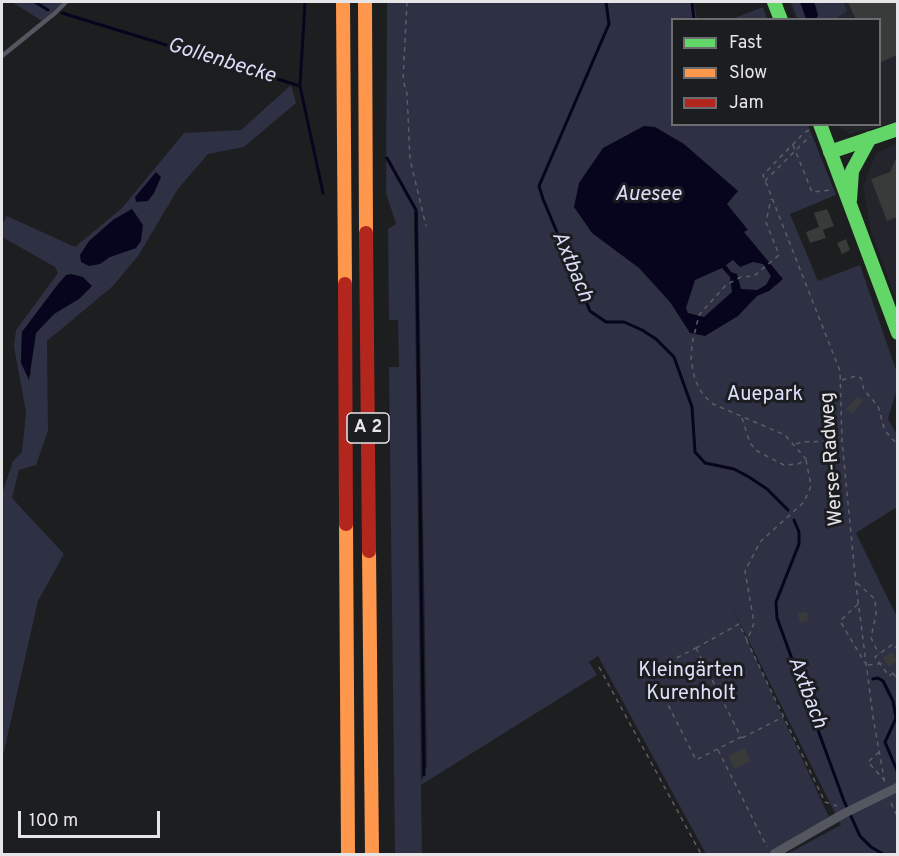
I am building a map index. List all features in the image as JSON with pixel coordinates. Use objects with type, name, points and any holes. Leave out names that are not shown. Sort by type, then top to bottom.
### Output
[{"type":"main road","name":"A 2","points":[[343,2],[348,855]]},
{"type":"main road","name":"A 2","points":[[365,2],[372,855]]},
{"type":"main road","points":[[774,2],[780,18]]},
{"type":"main road","points":[[815,127],[830,152],[897,333]]},
{"type":"main road","points":[[830,152],[897,129]]},
{"type":"main road","points":[[849,206],[852,171],[870,138]]},
{"type":"street","points":[[772,855],[855,808],[886,787],[897,787]]},
{"type":"lane","points":[[2,56],[56,13],[66,2]]},
{"type":"path","points":[[407,2],[403,80],[407,94],[410,159],[426,226]]},
{"type":"path","points":[[815,127],[812,134],[765,181],[763,175],[793,144],[815,127]]},
{"type":"path","points":[[793,144],[812,192],[831,190]]},
{"type":"path","name":"Werse-Radweg","points":[[765,181],[807,284],[841,381],[842,441],[858,604],[886,787],[897,818]]},
{"type":"path","points":[[747,641],[754,623],[745,571],[760,542],[804,502],[811,486],[806,459],[790,439],[772,429],[724,411],[703,395],[695,380],[692,344],[699,315],[726,285],[741,277],[754,276],[779,255],[766,222],[771,198]]},
{"type":"path","points":[[841,381],[856,376],[861,378],[864,390],[878,406],[885,430],[897,445]]},
{"type":"path","points":[[742,418],[750,443],[757,451],[784,465],[798,464],[806,459]]},
{"type":"path","points":[[795,445],[802,442],[842,441]]},
{"type":"path","points":[[856,582],[875,599],[876,614],[871,638],[879,654]]},
{"type":"path","points":[[858,604],[840,621],[866,666],[885,663]]},
{"type":"path","points":[[784,717],[696,760],[651,671],[739,624],[747,641],[784,717],[825,802],[836,805],[843,814]]},
{"type":"path","points":[[897,650],[893,644],[874,657],[889,676],[897,669]]},
{"type":"path","points":[[696,648],[741,737]]},
{"type":"path","points":[[599,668],[701,855]]},
{"type":"path","points":[[892,673],[897,680]]},
{"type":"path","points":[[718,749],[772,855]]},
{"type":"path","points":[[880,752],[868,762],[886,787]]},
{"type":"shaded area","points":[[789,2],[897,2],[897,122],[850,134],[837,126],[881,126],[881,18],[796,18]]},
{"type":"shaded area","points":[[897,143],[897,302],[871,231],[863,187],[876,153]]},
{"type":"green space","points":[[12,2],[63,2],[42,21]]},
{"type":"green space","points":[[387,2],[694,2],[697,18],[671,18],[671,126],[808,126],[836,195],[790,214],[818,281],[860,265],[897,373],[897,389],[888,419],[897,435],[897,507],[856,533],[897,617],[897,854],[787,854],[841,825],[732,607],[829,817],[766,854],[706,854],[598,656],[589,662],[597,675],[421,785],[422,854],[395,854],[389,367],[399,367],[398,320],[389,320],[388,229],[396,224],[386,193]],"holes":[[[418,211],[427,765],[421,782],[414,213]]]},
{"type":"green space","points":[[791,2],[800,2],[808,18],[798,18]]},
{"type":"green space","points":[[814,2],[843,2],[847,11],[836,18],[815,18],[817,9]]},
{"type":"green space","points":[[763,7],[767,18],[735,18]]},
{"type":"green space","points":[[291,85],[296,103],[244,147],[208,154],[178,189],[138,256],[113,286],[47,341],[48,431],[36,465],[19,470],[12,498],[64,554],[38,601],[2,760],[2,494],[13,461],[22,452],[26,412],[14,347],[16,330],[58,273],[55,267],[2,237],[2,224],[7,216],[75,247],[122,208],[184,133],[241,130]],"holes":[[[132,209],[136,248],[110,257],[113,220]],[[59,283],[89,289],[54,314],[36,333],[30,364],[31,376],[21,363],[22,332]]]},
{"type":"water","points":[[800,2],[814,2],[818,15],[816,18],[806,18]]},
{"type":"water","name":"Auesee","points":[[644,126],[655,127],[684,144],[738,191],[727,204],[748,230],[744,232],[783,279],[769,291],[757,296],[738,316],[705,336],[690,333],[670,302],[639,268],[592,233],[574,207],[579,183],[603,148]],"holes":[[[733,260],[740,267],[753,262],[763,264],[771,276],[766,285],[757,290],[741,289],[737,274],[731,272],[726,265]],[[722,268],[730,277],[732,292],[704,317],[688,313],[686,308],[695,280]]]},
{"type":"water","points":[[156,172],[161,177],[154,193],[148,201],[136,202],[135,197]]},
{"type":"water","points":[[132,209],[143,225],[141,241],[136,248],[110,257],[100,264],[89,266],[81,262],[80,255],[89,241],[113,220]]},
{"type":"water","points":[[66,275],[83,277],[92,286],[79,299],[54,314],[36,333],[29,380],[21,363],[22,332],[59,283]]},
{"type":"building","points":[[848,2],[897,2],[897,55],[881,62],[881,18],[855,18]]},
{"type":"building","points":[[897,156],[897,217],[887,221],[871,179],[890,172]]},
{"type":"building","points":[[827,209],[834,226],[823,230],[826,238],[810,243],[806,232],[819,227],[814,213]]},
{"type":"building","points":[[846,239],[850,250],[842,254],[837,243]]},
{"type":"building","points":[[858,396],[863,401],[852,414],[846,409]]},
{"type":"building","points":[[807,612],[808,621],[800,623],[798,613]]},
{"type":"building","points":[[892,652],[897,661],[889,667],[883,658]]},
{"type":"building","points":[[744,748],[751,761],[734,769],[728,756]]},
{"type":"waterway","name":"Gollenbecke","points":[[35,2],[48,10]]},
{"type":"waterway","points":[[305,2],[300,86],[323,193]]},
{"type":"waterway","name":"Axtbach","points":[[606,2],[609,24],[539,186],[543,199],[590,311],[606,322],[624,322],[642,330],[656,339],[674,357],[692,407],[695,452],[705,463],[734,469],[749,477],[767,489],[788,510]]},
{"type":"waterway","points":[[692,2],[694,18]]},
{"type":"waterway","name":"Gollenbecke","points":[[62,13],[300,86]]},
{"type":"waterway","points":[[387,158],[416,210],[424,775]]},
{"type":"waterway","name":"Axtbach","points":[[794,520],[799,532],[799,544],[776,602],[777,618],[844,801],[860,836],[871,847],[883,854]]},
{"type":"waterway","points":[[873,679],[878,678],[883,681],[893,701],[896,718],[885,742],[898,773]]},
{"type":"traffic: fast","points":[[774,2],[780,18]]},
{"type":"traffic: fast","points":[[821,126],[898,333]]},
{"type":"traffic: fast","points":[[830,152],[898,129]]},
{"type":"traffic: fast","points":[[850,200],[852,171],[870,138]]},
{"type":"traffic: slow","points":[[343,2],[345,284]]},
{"type":"traffic: slow","points":[[365,2],[366,233]]},
{"type":"traffic: slow","points":[[346,524],[348,854]]},
{"type":"traffic: slow","points":[[369,551],[372,854]]},
{"type":"traffic: jam","points":[[366,233],[369,551]]},
{"type":"traffic: jam","points":[[345,284],[346,524]]},
{"type":"park label","name":"Auepark","points":[[765,396]]},
{"type":"park label","name":"Kleingärten Kurenholt","points":[[691,684]]}]
